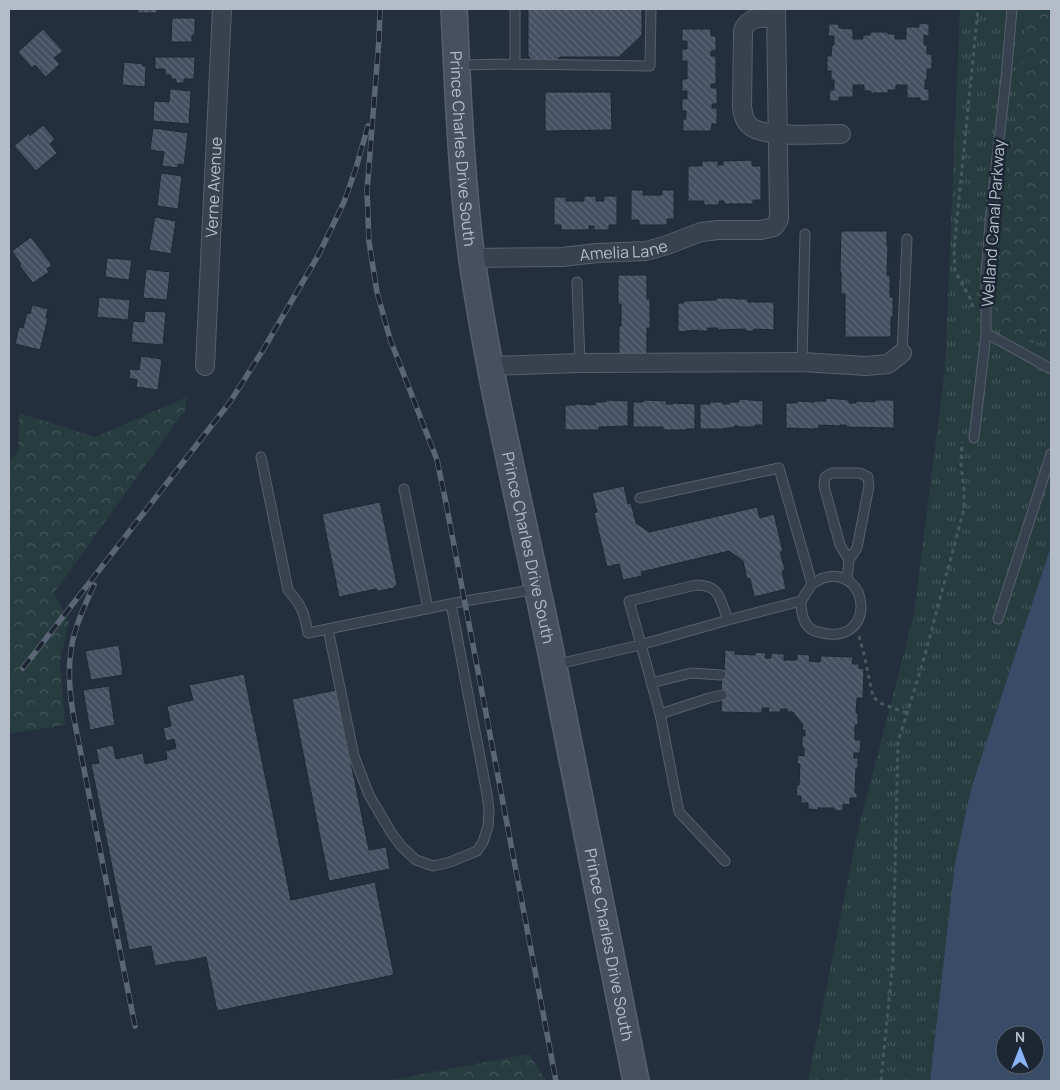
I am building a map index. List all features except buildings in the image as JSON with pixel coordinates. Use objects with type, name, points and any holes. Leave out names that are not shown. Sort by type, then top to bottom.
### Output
[{"type":"main road","name":"Prince Charles Drive South","points":[[454,9],[458,111],[472,258],[490,366],[554,665],[636,1081]]},
{"type":"street","name":"Verne Avenue","points":[[205,366],[222,9]]},
{"type":"street","points":[[777,134],[776,14],[750,20],[745,24],[743,31],[742,107],[744,119],[756,130],[765,133],[777,134],[841,134]]},
{"type":"street","name":"Amelia Lane","points":[[472,258],[562,257],[646,250],[667,245],[701,232],[768,229],[774,227],[779,219],[777,134]]},
{"type":"street","points":[[490,366],[580,363],[802,362],[866,366],[888,364],[902,353]]},
{"type":"lane","points":[[515,9],[515,64]]},
{"type":"lane","points":[[456,65],[650,66],[651,9]]},
{"type":"lane","name":"Welland Canal Parkway","points":[[974,438],[986,333],[986,274],[990,220],[1012,9]]},
{"type":"lane","points":[[802,362],[805,234]]},
{"type":"lane","points":[[902,353],[907,239]]},
{"type":"lane","points":[[577,282],[580,363]]},
{"type":"lane","points":[[986,333],[1051,369]]},
{"type":"lane","points":[[998,619],[1048,477],[1051,454]]},
{"type":"lane","points":[[261,457],[288,590],[304,614],[308,633],[451,604],[538,589]]},
{"type":"lane","points":[[640,498],[779,468],[812,584]]},
{"type":"lane","points":[[847,580],[849,560],[858,548],[869,486],[868,477],[860,473],[832,473],[825,477],[824,486],[840,545],[849,560]]},
{"type":"lane","points":[[404,489],[428,609]]},
{"type":"lane","points":[[835,577],[847,580],[857,590],[861,601],[860,615],[856,626],[846,633],[835,634],[811,630],[804,621],[801,602],[812,584],[823,578],[835,577]]},
{"type":"lane","points":[[725,861],[680,812],[660,714],[629,602],[696,585],[707,585],[717,592],[728,620]]},
{"type":"lane","points":[[554,665],[640,645],[801,602]]},
{"type":"lane","points":[[328,629],[354,756],[369,796],[402,847],[416,860],[433,866],[450,862],[477,851],[483,842],[488,826],[487,794],[451,604]]},
{"type":"lane","points":[[651,683],[691,673],[721,675]]},
{"type":"lane","points":[[660,714],[722,695]]},
{"type":"path","points":[[974,312],[970,298],[955,271],[954,249],[978,9]]},
{"type":"path","points":[[882,1081],[893,959],[898,742],[923,662],[964,509],[961,464],[962,438]]},
{"type":"path","points":[[856,626],[873,697],[882,704],[907,713]]},
{"type":"green space","points":[[960,9],[1051,9],[1051,785],[1005,1025],[995,1025],[994,1081],[808,1081],[856,838],[914,614],[945,369]]},
{"type":"green space","points":[[1027,9],[1051,9],[1051,327],[1033,344],[994,321]]},
{"type":"green space","points":[[187,397],[185,410],[54,593],[69,622],[60,660],[65,725],[9,734],[9,462],[18,452],[19,413],[95,437]]},
{"type":"green space","points":[[529,1054],[546,1081],[385,1081]]},
{"type":"water","points":[[1051,546],[1051,1081],[930,1081],[955,863],[971,789]]},
{"type":"railway","points":[[380,9],[367,191],[369,242],[377,292],[390,339],[437,460],[556,1081]]},
{"type":"railway","points":[[23,668],[230,402],[319,254],[344,202],[368,126]]},
{"type":"railway","points":[[94,585],[79,620],[72,643],[69,666],[71,701],[135,1026]]}]
